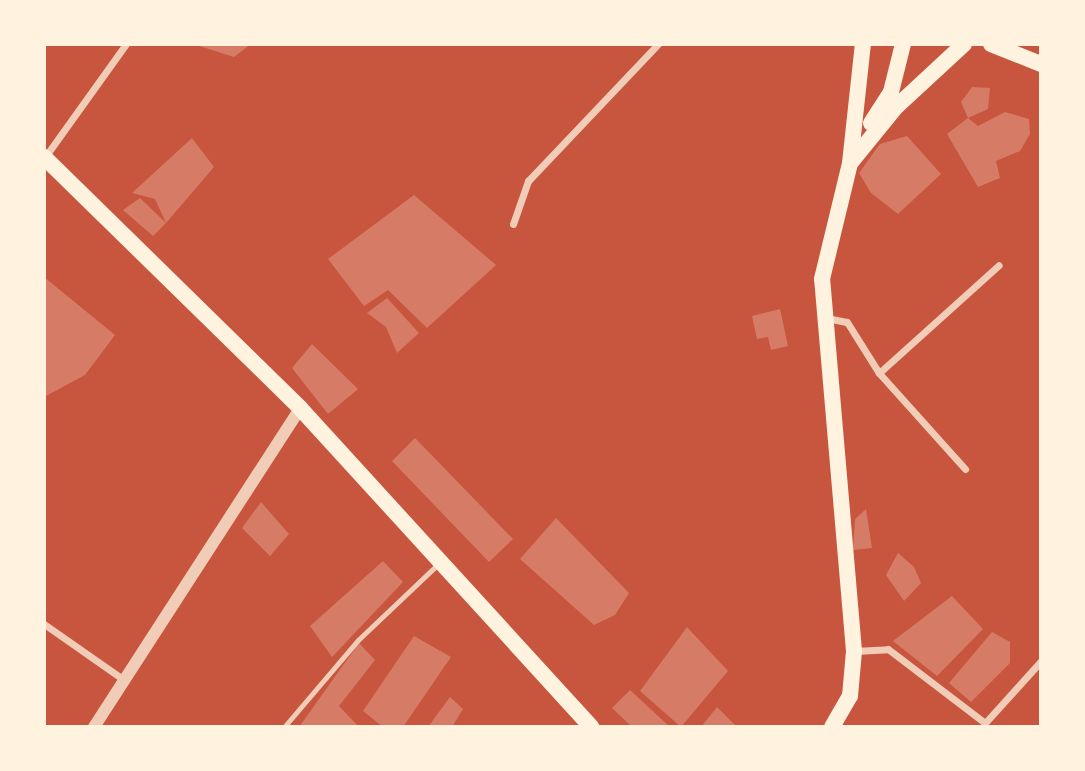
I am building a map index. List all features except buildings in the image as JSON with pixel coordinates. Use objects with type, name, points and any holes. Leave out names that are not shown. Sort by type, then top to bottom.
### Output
[{"type":"main road","points":[[832,727],[850,696],[854,651],[822,279],[850,163],[863,44]]},
{"type":"main road","points":[[850,163],[891,92],[903,44]]},
{"type":"main road","points":[[850,163],[895,108],[964,44]]},
{"type":"main road","points":[[991,44],[1041,64]]},
{"type":"main road","points":[[44,157],[300,408],[439,563],[592,727]]},
{"type":"street","points":[[44,157],[126,44]]},
{"type":"street","points":[[513,224],[528,181],[658,44]]},
{"type":"street","points":[[879,373],[999,265]]},
{"type":"street","points":[[825,318],[847,323],[879,373],[965,469]]},
{"type":"street","points":[[94,727],[300,408]]},
{"type":"street","points":[[44,624],[124,680]]},
{"type":"street","points":[[854,651],[888,649],[987,725],[1041,661]]},
{"type":"lane","points":[[284,727],[358,640],[439,563]]}]
